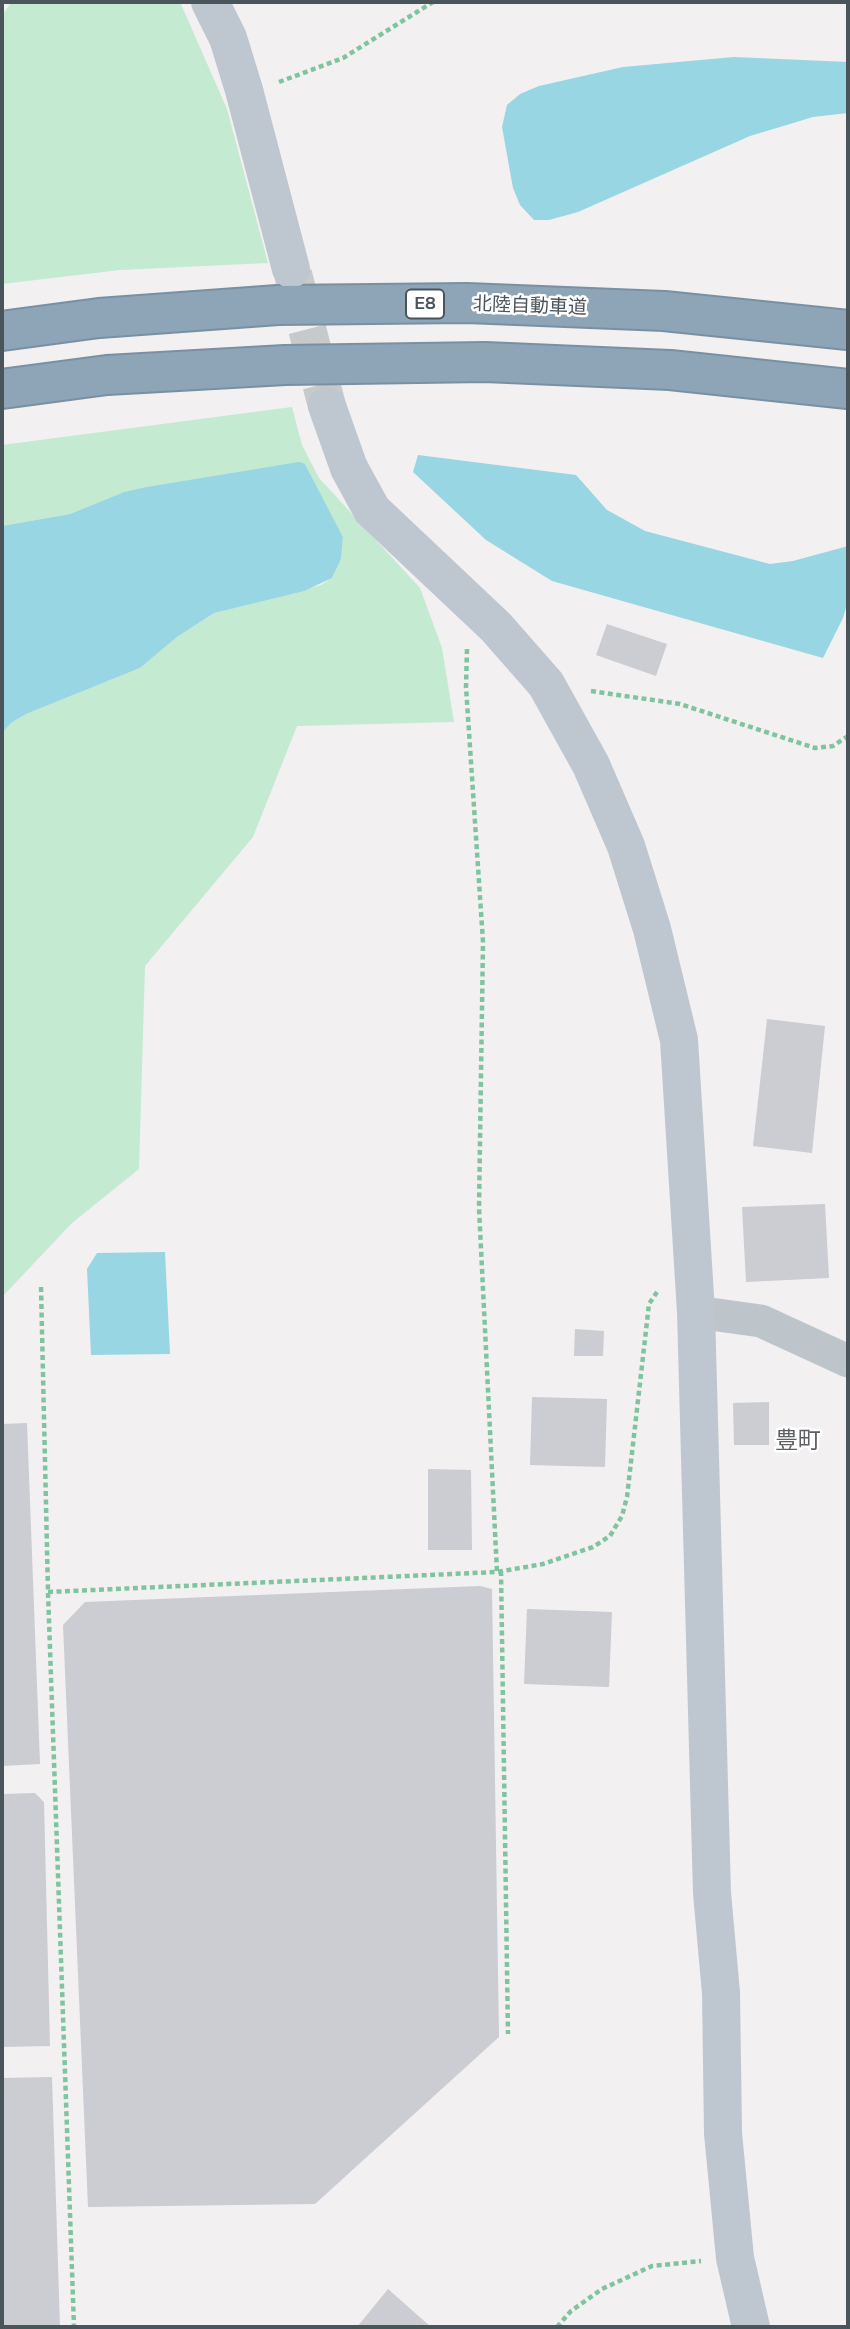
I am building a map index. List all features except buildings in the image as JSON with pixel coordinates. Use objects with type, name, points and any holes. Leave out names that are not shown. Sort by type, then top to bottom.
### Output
[{"type":"highway","name":"北陸自動車道","points":[[2,331],[99,318],[278,305],[453,303],[664,311],[848,330]]},
{"type":"highway","points":[[2,389],[107,375],[285,365],[485,362],[670,370],[848,389]]},
{"type":"street","points":[[210,2],[228,38],[244,90],[292,269]]},
{"type":"street","points":[[327,406],[349,468],[372,510],[472,605],[546,684],[591,765],[626,846],[680,1040],[695,1312],[712,1893],[721,1993],[723,2133],[735,2258],[751,2327]]},
{"type":"street","points":[[695,1312],[761,1321],[848,1361]]},
{"type":"path","points":[[244,90],[298,77],[343,58],[433,2]]},
{"type":"path","points":[[472,605],[466,687],[483,942],[479,1208],[499,1571],[508,2034]]},
{"type":"path","points":[[546,684],[680,704],[815,748],[833,746],[848,736]]},
{"type":"path","points":[[48,1592],[499,1571],[572,1556],[610,1535],[622,1516],[633,1465],[638,1384],[649,1304],[659,1289],[691,1268]]},
{"type":"path","points":[[41,1287],[48,1592],[74,2327]]},
{"type":"path","points":[[557,2327],[571,2311],[602,2289],[652,2266],[735,2258]]},
{"type":"green space","points":[[11,2],[180,2],[227,109],[268,263],[120,270],[2,284],[2,16]]},
{"type":"green space","points":[[292,407],[302,445],[319,478],[420,588],[442,648],[454,722],[297,726],[253,837],[145,966],[139,1169],[72,1223],[2,1297],[2,733],[11,723],[26,714],[140,668],[177,637],[214,613],[321,585],[332,578],[341,559],[343,537],[305,464],[124,492],[70,514],[2,526],[2,445]]},
{"type":"water","points":[[734,57],[848,62],[848,113],[813,117],[750,136],[578,212],[549,220],[534,220],[520,205],[513,188],[502,127],[507,105],[520,94],[539,86],[623,67]]},
{"type":"water","points":[[418,455],[576,475],[607,510],[645,531],[770,564],[793,561],[848,546],[848,600],[843,618],[823,658],[552,581],[486,540],[413,472]]},
{"type":"water","points":[[299,462],[305,464],[343,537],[341,559],[332,578],[304,591],[214,613],[177,637],[140,668],[26,714],[11,723],[2,733],[2,526],[70,514],[124,492],[147,487]]},
{"type":"water","points":[[165,1252],[170,1354],[91,1355],[87,1269],[97,1253]]},
{"type":"tunnel","points":[[293,274],[327,406]]},
{"type":"district","name":"豊町","points":[[798,1441]]}]
